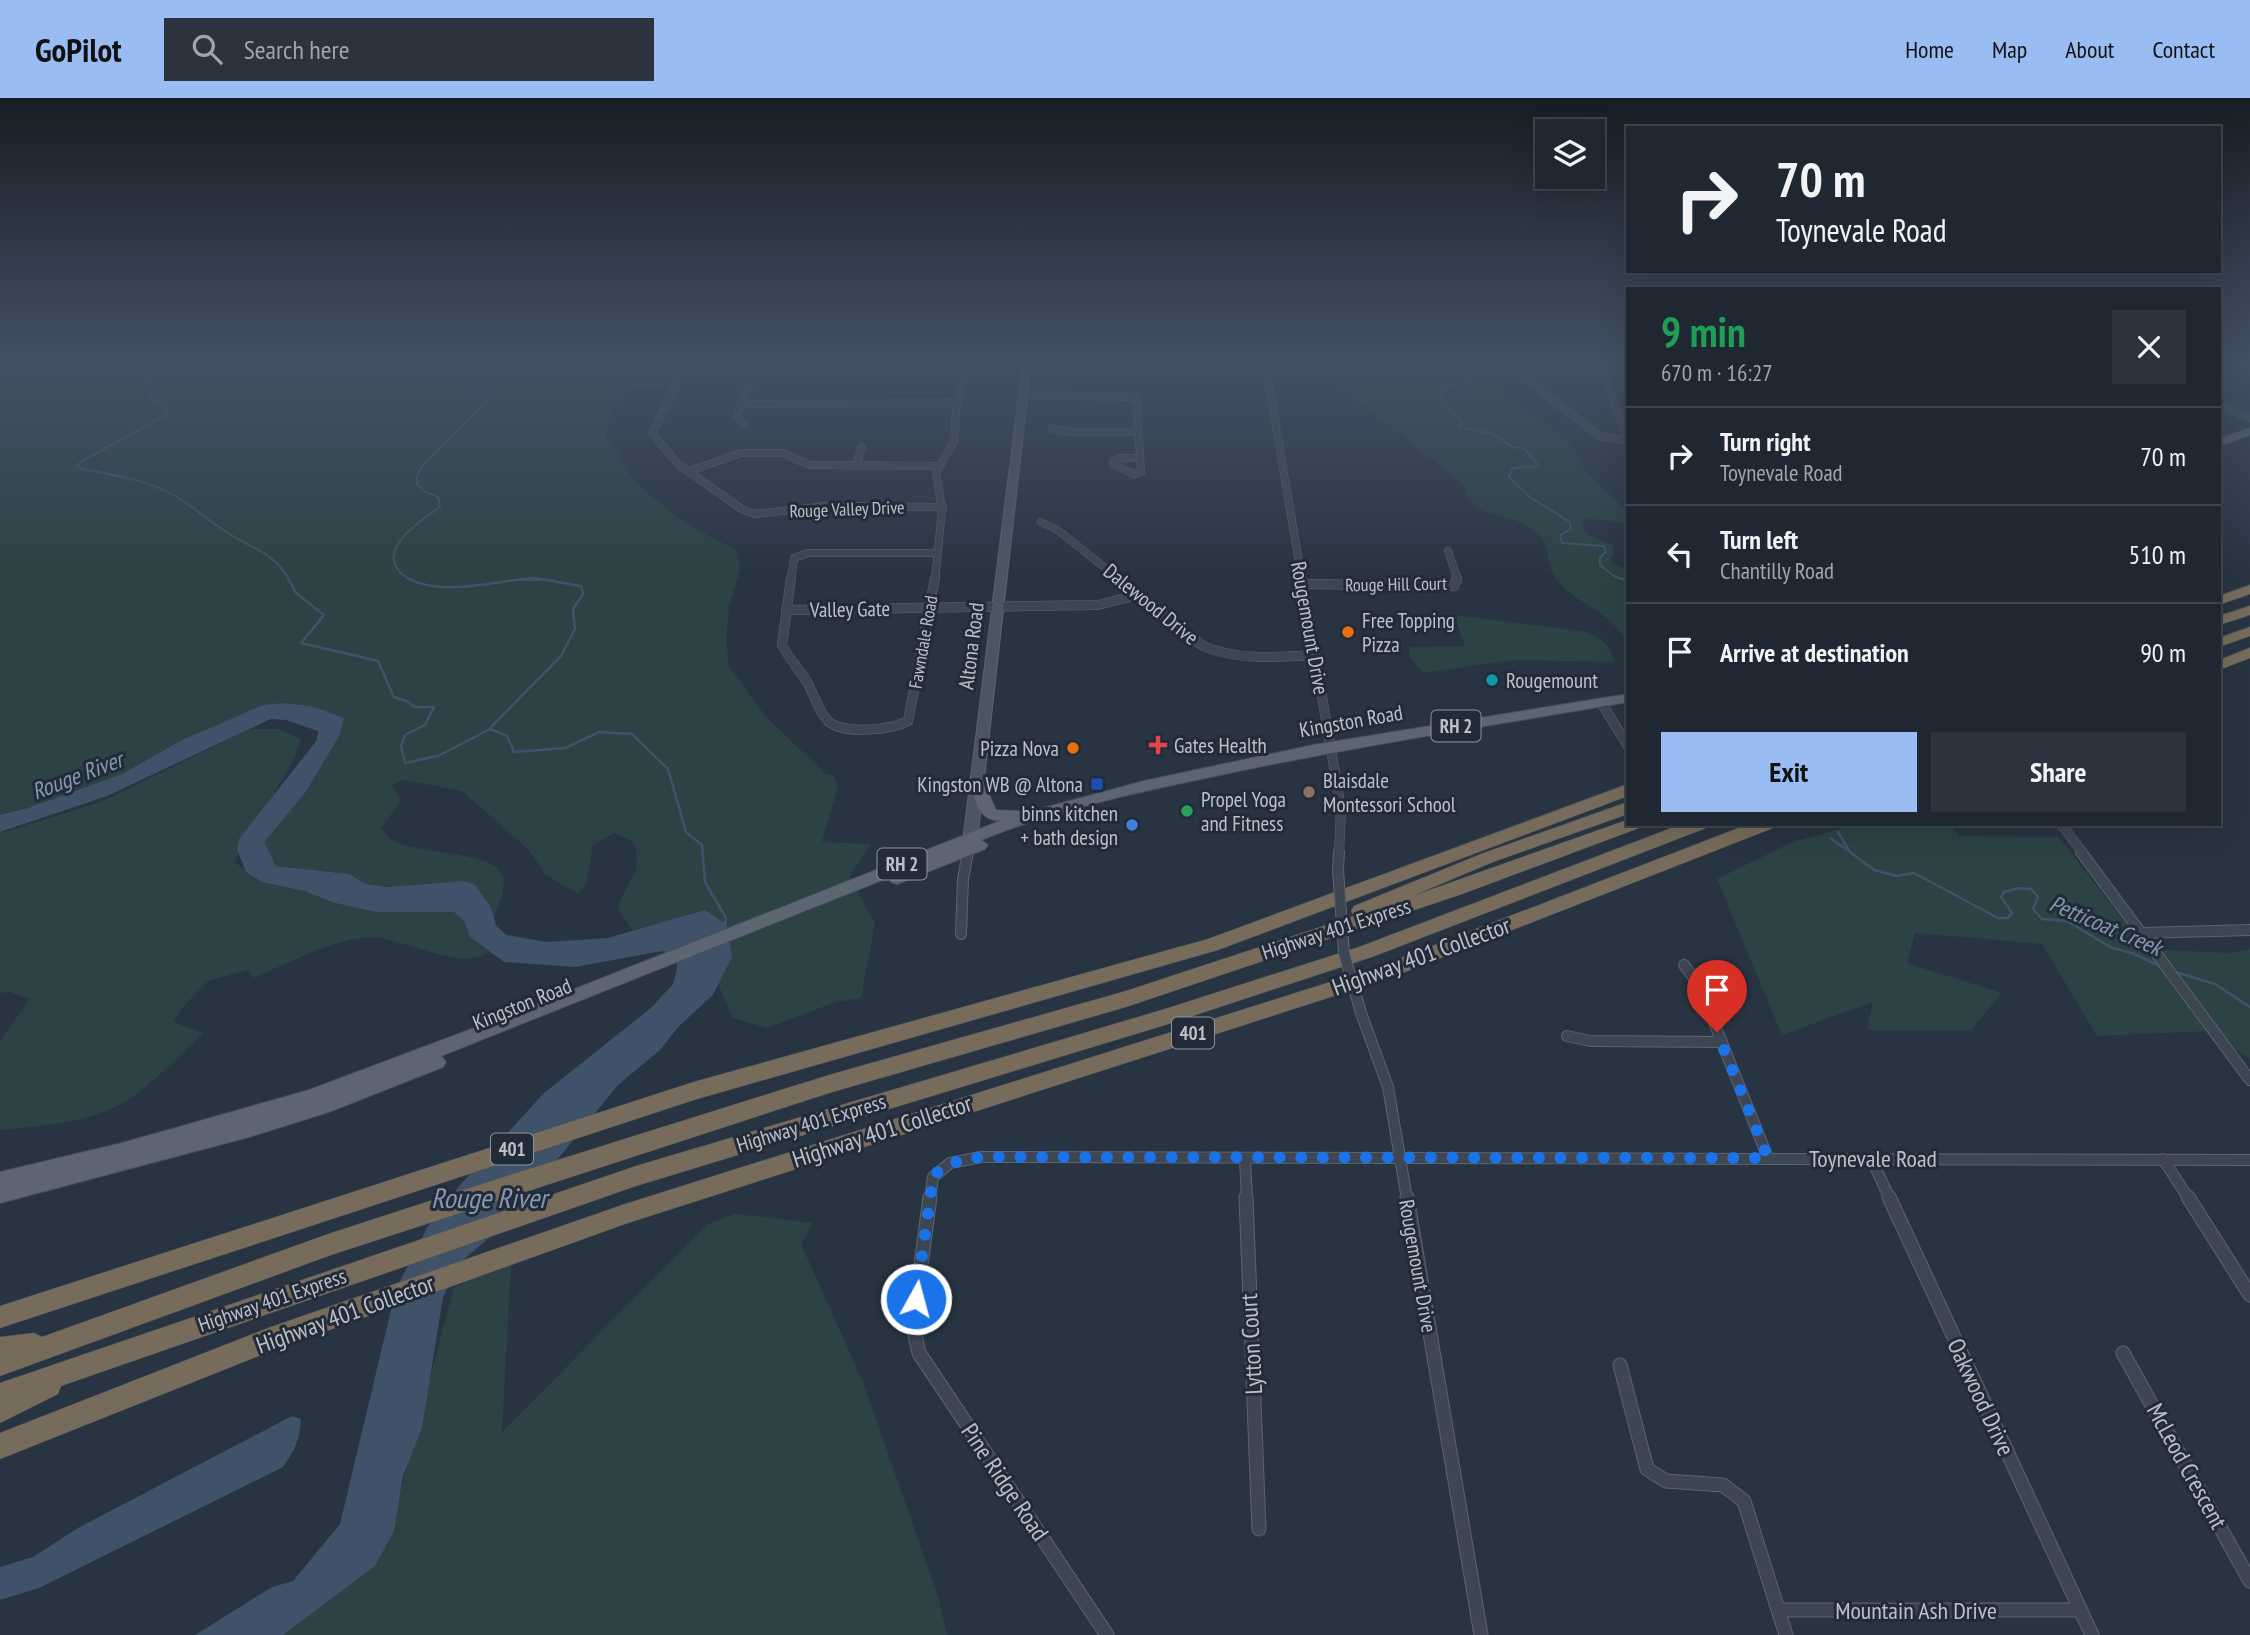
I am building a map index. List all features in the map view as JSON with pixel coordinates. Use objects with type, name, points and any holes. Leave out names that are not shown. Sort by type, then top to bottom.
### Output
[{"type":"highway","points":[[2221,600],[2250,589]]},
{"type":"highway","points":[[2221,620],[2250,610]]},
{"type":"highway","points":[[2221,642],[2250,631]]},
{"type":"highway","points":[[2221,664],[2250,653]]},
{"type":"highway","name":"401","points":[[0,1317],[697,1090],[1211,945],[1626,791]]},
{"type":"highway","points":[[1304,938],[1366,908],[1487,858],[1626,809]]},
{"type":"highway","name":"Highway 401 Express","points":[[0,1364],[331,1244],[649,1139],[948,1048],[1126,999],[1456,889],[1628,826]]},
{"type":"highway","name":"Highway 401 Express","points":[[0,1395],[636,1176],[1165,1017],[1365,952],[1695,826]]},
{"type":"highway","name":"Highway 401 Collector","points":[[0,1446],[271,1339],[625,1214],[1380,974],[1762,826]]},
{"type":"highway","points":[[0,1349],[66,1341]]},
{"type":"highway","points":[[0,1411],[18,1404],[79,1366]]},
{"type":"main road","name":"Altona Road","points":[[970,843],[1018,434]]},
{"type":"main road","points":[[2221,442],[2243,434]]},
{"type":"main road","name":"Kingston Road","points":[[0,1194],[116,1165],[322,1106],[970,843],[1016,832],[1045,814],[1144,786],[1331,747],[1626,698]]},
{"type":"main road","points":[[978,785],[986,809],[992,815],[1045,814]]},
{"type":"main road","name":"Kingston Road","points":[[0,1181],[122,1152],[310,1098],[510,1028]]},
{"type":"street","name":"Rouge Valley Drive","points":[[653,434],[678,464],[754,516],[811,507],[943,507]]},
{"type":"street","points":[[689,471],[741,453],[782,453],[810,465],[937,466],[955,434]]},
{"type":"street","points":[[1139,434],[1140,458]]},
{"type":"street","name":"Rougemount Drive","points":[[1277,434],[1341,809],[1338,870],[1342,943],[1349,976],[1388,1087],[1482,1635]]},
{"type":"street","points":[[1597,434],[1601,437],[1626,440]]},
{"type":"street","points":[[856,466],[862,447]]},
{"type":"street","name":"Fawndale Road","points":[[786,610],[782,645],[808,684],[818,709],[834,726],[857,729],[898,727],[908,720],[930,608],[943,507],[936,483],[937,466]]},
{"type":"street","name":"Dalewood Drive","points":[[1041,522],[1059,531],[1137,595],[1216,653],[1233,656],[1314,655]]},
{"type":"street","name":"Rouge Hill Court","points":[[1302,584],[1454,586],[1458,581],[1448,551]]},
{"type":"street","points":[[786,610],[794,558],[808,553],[937,553]]},
{"type":"street","name":"Valley Gate","points":[[786,610],[1098,605],[1137,595]]},
{"type":"street","points":[[1602,704],[1626,743]]},
{"type":"street","points":[[2062,826],[2250,1080]]},
{"type":"street","name":"Altona Road","points":[[961,934],[963,878],[970,843]]},
{"type":"street","points":[[2142,933],[2250,930]]},
{"type":"street","points":[[1684,965],[1699,985],[1768,1158]]},
{"type":"street","points":[[1567,1036],[1590,1041],[1722,1042]]},
{"type":"street","name":"Toynevale Road","points":[[913,1326],[933,1177],[940,1168],[950,1163],[981,1157],[2250,1160]]},
{"type":"street","name":"Oakwood Drive","points":[[1871,1158],[2092,1635]]},
{"type":"street","name":"Lytton Court","points":[[1245,1159],[1259,1529]]},
{"type":"street","points":[[2163,1159],[2250,1295]]},
{"type":"street","name":"Pine Ridge Road","points":[[913,1326],[919,1353],[1107,1635]]},
{"type":"street","name":"McLeod Crescent","points":[[2123,1353],[2250,1581]]},
{"type":"street","points":[[1620,1365],[1647,1469],[1666,1481],[1723,1485],[1744,1501],[1786,1635]]},
{"type":"street","name":"Mountain Ash Drive","points":[[1779,1610],[2080,1610]]},
{"type":"green space","points":[[0,434],[606,434],[605,439],[614,447],[643,489],[696,528],[737,550],[740,571],[729,607],[726,637],[729,666],[766,717],[826,774],[833,775],[838,786],[822,842],[872,844],[849,876],[875,923],[861,998],[836,1002],[767,1028],[733,1018],[718,984],[732,957],[705,910],[634,932],[618,911],[635,871],[637,854],[634,842],[615,833],[593,845],[586,884],[578,894],[545,874],[529,850],[462,791],[404,780],[392,785],[401,801],[381,828],[391,839],[403,845],[470,857],[497,868],[503,876],[503,886],[494,918],[483,896],[464,881],[387,887],[366,884],[349,874],[276,866],[263,842],[305,793],[340,735],[343,718],[312,706],[283,703],[180,741],[122,774],[28,808],[0,815]]},
{"type":"green space","points":[[1399,434],[1558,434],[1570,443],[1588,474],[1626,510],[1626,523],[1585,518],[1582,526],[1589,535],[1612,545],[1614,550],[1611,560],[1626,570],[1626,639],[1609,620],[1559,583],[1551,568],[1545,544],[1536,533],[1518,522],[1479,509],[1467,496],[1464,485]]},
{"type":"green space","points":[[1454,615],[1583,631],[1603,642],[1610,650],[1614,662],[1514,660],[1423,673],[1409,656],[1410,647],[1465,646]]},
{"type":"green space","points":[[250,729],[279,729],[301,739],[293,761],[234,862],[264,882],[304,891],[335,903],[376,912],[454,911],[464,921],[470,937],[489,952],[479,957],[452,957],[380,938],[365,938],[332,945],[253,978],[248,970],[208,981],[173,1022],[204,1033],[135,1095],[121,1104],[88,1117],[0,1130],[0,1041],[30,999],[10,992],[0,993],[0,833],[101,802]]},
{"type":"green space","points":[[1852,826],[1950,826],[1960,836],[2059,837],[2145,949],[2231,953],[2250,949],[2250,1059],[2210,1031],[2097,1036],[2042,944],[1915,933],[1907,963],[2002,993],[1971,1030],[1867,1030],[1873,1002],[1782,1035],[1717,879],[1792,842]]},
{"type":"green space","points":[[735,1214],[813,1223],[801,1244],[863,1382],[938,1596],[947,1635],[283,1635],[375,1566],[388,1539],[454,1287],[511,1264],[502,1432],[708,1224]]},
{"type":"water","name":"Rouge River","points":[[283,703],[312,706],[344,718],[340,735],[305,793],[264,842],[276,866],[349,874],[366,884],[387,887],[464,881],[475,885],[491,907],[496,925],[506,935],[547,942],[608,938],[705,910],[727,925],[732,957],[713,995],[679,1026],[660,1050],[618,1085],[506,1223],[461,1262],[443,1297],[422,1428],[403,1476],[394,1531],[375,1566],[283,1635],[195,1635],[272,1587],[293,1581],[340,1524],[396,1289],[428,1226],[461,1184],[543,1094],[652,1007],[673,984],[677,970],[676,956],[662,951],[575,967],[504,962],[470,937],[464,921],[454,912],[376,912],[262,882],[246,872],[237,849],[239,839],[317,740],[318,731],[286,720],[271,719],[107,796],[0,832],[0,815],[28,808],[122,774],[180,741],[263,705]]},
{"type":"water","points":[[292,1416],[301,1419],[298,1439],[283,1467],[39,1588],[0,1600],[0,1567],[33,1557],[78,1528]]},
{"type":"waterway","points":[[132,434],[86,459],[77,465],[78,468],[129,478],[165,491],[268,556],[280,566],[288,578]]},
{"type":"waterway","points":[[410,579],[399,571],[394,561],[395,550],[410,530],[440,507],[438,497],[424,491],[417,484],[417,475],[422,466],[454,434]]},
{"type":"waterway","name":"Petticoat Creek","points":[[1492,434],[1513,447],[1525,449],[1539,466],[1513,468],[1509,477],[1531,498],[1570,522],[1571,529],[1560,535],[1562,543],[1604,546],[1606,552],[1600,557],[1600,565],[1614,576],[1625,580]]},
{"type":"waterway","points":[[288,578],[296,593],[324,615],[301,643],[378,661],[394,697],[409,702],[414,707],[434,707],[425,725],[405,735],[401,746],[405,763],[438,756],[490,729],[507,736],[514,752],[565,748],[599,732],[632,734],[668,769],[686,832],[702,845],[705,882],[726,918],[725,924]]},
{"type":"waterway","points":[[516,580],[532,578]]},
{"type":"waterway","points":[[535,578],[546,580]]},
{"type":"waterway","name":"Petticoat Creek","points":[[1620,578],[1626,580]]},
{"type":"waterway","points":[[410,579],[421,584],[452,587],[516,580]]},
{"type":"waterway","points":[[516,580],[546,580]]},
{"type":"waterway","points":[[491,727],[561,656],[575,629],[573,609],[583,594],[581,586],[546,580]]},
{"type":"waterway","points":[[546,580],[553,580]]},
{"type":"waterway","name":"Petticoat Creek","points":[[1838,832],[1850,852],[1874,870],[1897,876],[1914,873],[1998,918],[2007,918],[2012,913],[2001,897],[2004,892],[2019,888],[2031,889],[2038,897],[2033,909],[2042,919],[2067,921],[2112,948],[2132,953],[2162,967]]},
{"type":"waterway","name":"Petticoat Creek","points":[[1830,838],[1847,850]]},
{"type":"waterway","name":"Petticoat Creek","points":[[2175,972],[2215,984],[2250,1007]]},
{"type":"place","name":"Free Topping Pizza","points":[[1348,632]]},
{"type":"place","name":"Rougemount","points":[[1492,680]]},
{"type":"place","name":"Gates Health","points":[[1158,745]]},
{"type":"place","name":"Pizza Nova","points":[[1073,748]]},
{"type":"place","name":"Kingston WB @ Altona","points":[[1097,784]]},
{"type":"place","name":"Blaisdale Montessori School","points":[[1309,792]]},
{"type":"place","name":"Propel Yoga and Fitness","points":[[1187,811]]},
{"type":"place","name":"binns kitchen + bath design","points":[[1132,825]]},
{"type":"route","points":[[916,1299],[933,1177],[940,1168],[950,1163],[981,1157],[1768,1158],[1717,1032]]}]
